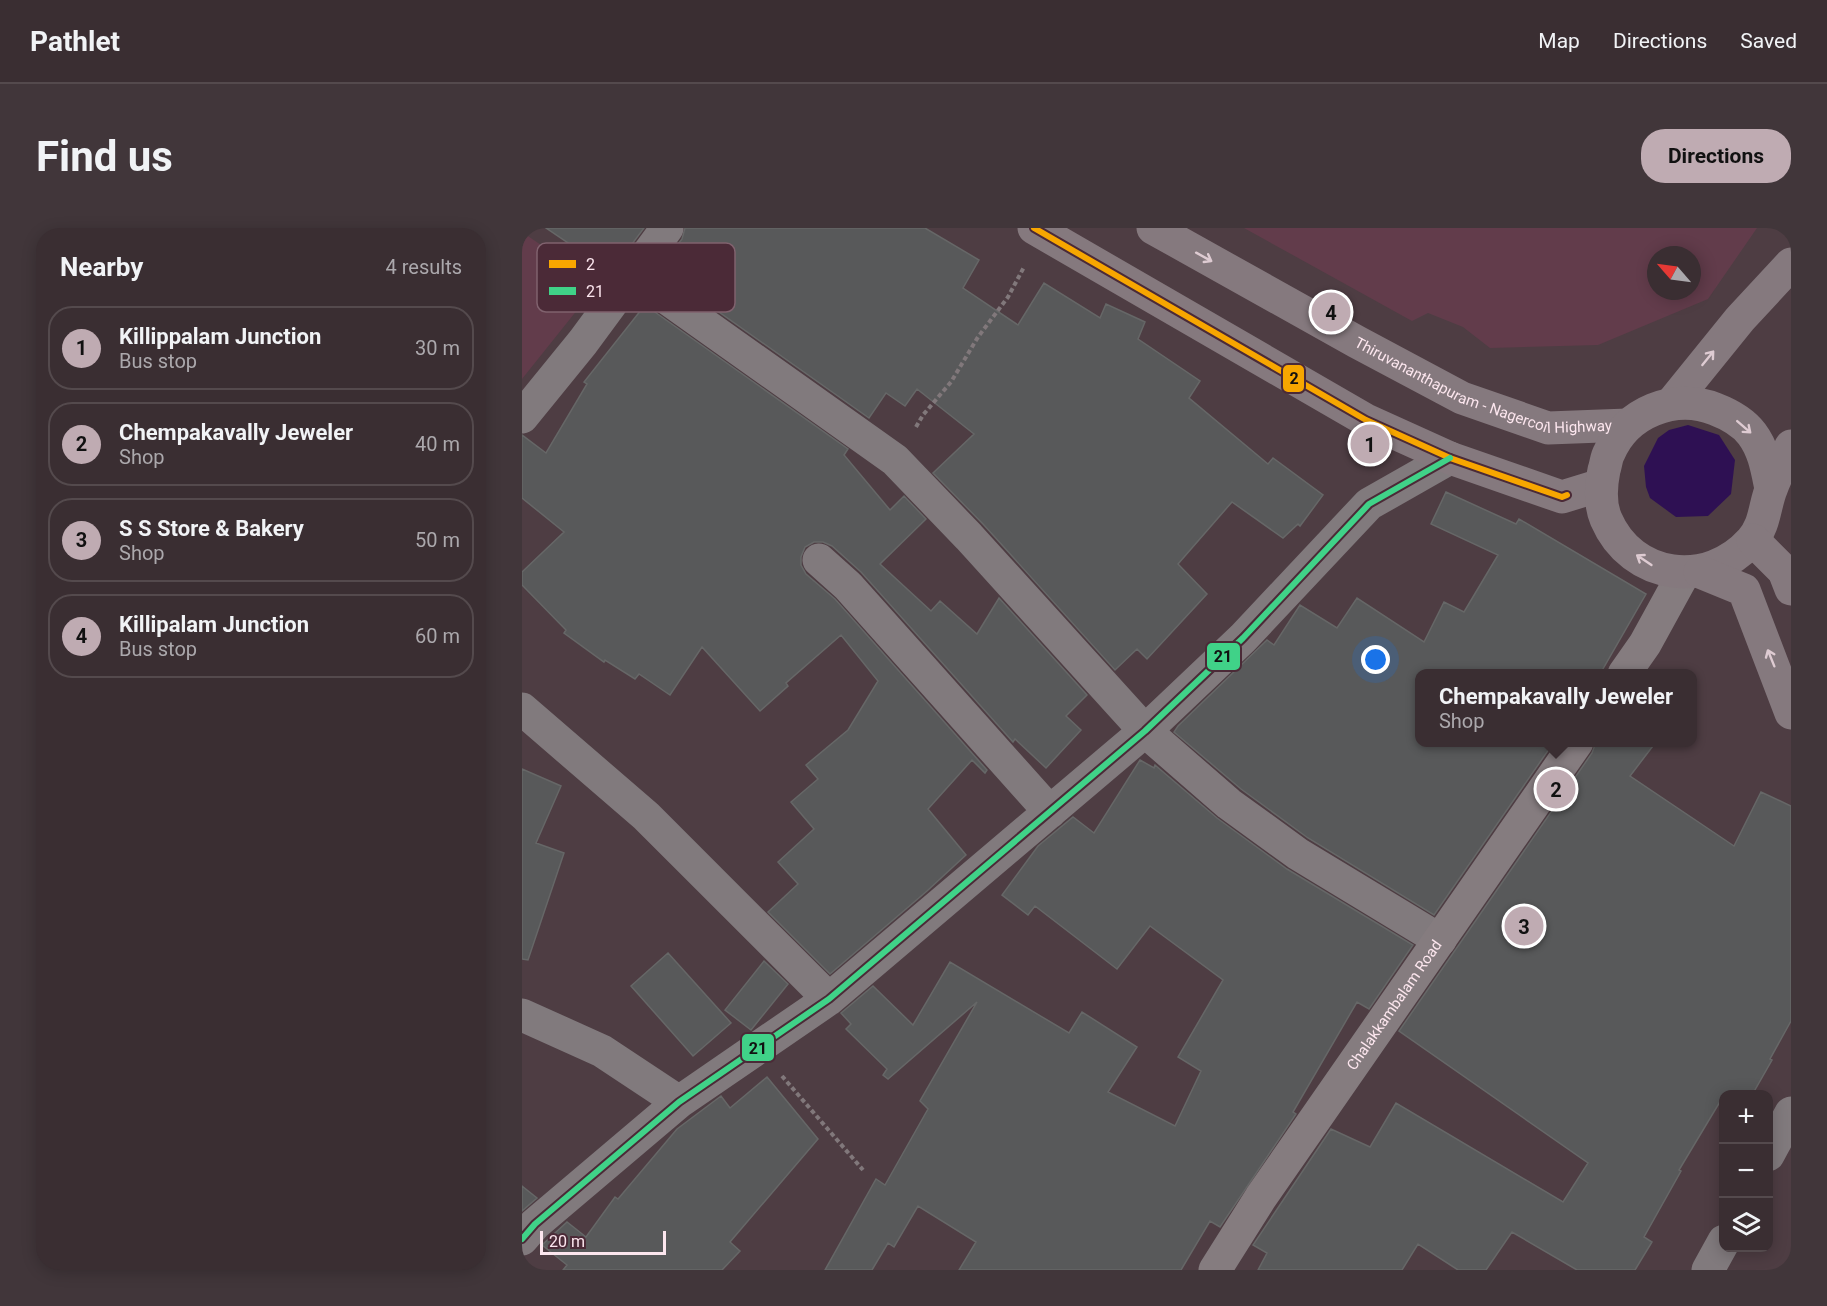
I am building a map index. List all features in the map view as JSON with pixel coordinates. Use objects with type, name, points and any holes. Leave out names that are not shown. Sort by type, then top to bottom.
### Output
[{"type":"main road","name":"Thiruvananthapuram - Nagercoil Highway","points":[[1153,228],[1462,398],[1548,428],[1628,425]]},
{"type":"main road","points":[[1042,233],[1366,420],[1450,458],[1562,496],[1601,485]]},
{"type":"main road","points":[[1672,403],[1740,319],[1791,264]]},
{"type":"main road","name":"Thiruvananthapuram - Nagercoil Highway","points":[[1771,489],[1766,460],[1751,433],[1729,414],[1701,404],[1672,403],[1648,411],[1628,425],[1609,452],[1601,485],[1606,518],[1624,547],[1651,566],[1692,573],[1729,561],[1753,540],[1766,516],[1771,489],[1791,446]]},
{"type":"main road","points":[[1753,540],[1784,571],[1791,589]]},
{"type":"main road","points":[[1692,573],[1744,590],[1791,713]]},
{"type":"street","points":[[656,243],[667,228]]},
{"type":"street","points":[[522,417],[605,312]]},
{"type":"street","points":[[687,312],[895,460],[969,537],[1145,731],[1229,804],[1298,854],[1440,940]]},
{"type":"street","points":[[522,1239],[536,1224],[679,1101],[829,999],[1145,731],[1243,638],[1369,504],[1450,458]]},
{"type":"street","points":[[819,560],[848,586],[1050,812]]},
{"type":"street","points":[[1628,669],[1692,573]]},
{"type":"street","points":[[522,709],[646,816],[829,999]]},
{"type":"street","name":"Chalakkambalam Road","points":[[1215,1270],[1260,1197],[1574,747]]},
{"type":"street","points":[[522,1015],[602,1051],[679,1101]]},
{"type":"street","points":[[1773,1146],[1791,1113]]},
{"type":"street","points":[[1708,1270],[1719,1249]]},
{"type":"path","points":[[895,460],[923,415],[951,382],[978,337],[1008,297],[1042,233]]},
{"type":"path","points":[[758,1048],[863,1170]]},
{"type":"shaded area","points":[[1244,228],[1757,228],[1708,299],[1598,345],[1490,348],[1463,327],[1428,313],[1412,321]]},
{"type":"shaded area","points":[[522,232],[538,243],[537,312],[576,312],[522,379]]},
{"type":"shaded area","points":[[1688,425],[1719,435],[1735,460],[1731,494],[1708,516],[1676,517],[1650,498],[1646,487],[1644,466],[1658,438],[1669,430]]},
{"type":"building","points":[[546,228],[644,228],[633,243],[568,243]]},
{"type":"building","points":[[685,228],[925,228],[979,260],[963,288],[1018,325],[1044,283],[1100,318],[1106,304],[1145,322],[1138,339],[1200,381],[1189,398],[1268,464],[1273,458],[1323,495],[1300,526],[1298,524],[1283,538],[1232,502],[1178,564],[1207,594],[1147,659],[1137,649],[1115,670],[983,524],[933,473],[974,434],[917,389],[905,406],[886,393],[869,418],[719,312],[735,312],[735,243],[679,243]]},
{"type":"building","points":[[639,312],[655,312],[848,449],[844,455],[890,510],[904,496],[926,519],[880,564],[931,611],[940,601],[977,634],[999,598],[1087,695],[1066,716],[1081,730],[1046,768],[1015,739],[1013,742],[861,572],[832,546],[823,542],[814,542],[805,547],[801,565],[806,574],[835,599],[987,770],[985,773],[972,760],[928,809],[966,855],[830,974],[768,912],[798,884],[778,862],[814,829],[791,802],[818,779],[806,765],[848,730],[878,681],[841,635],[786,683],[788,686],[760,711],[702,647],[670,695],[639,674],[635,679],[605,660],[604,662],[564,633],[566,630],[522,585],[522,572],[564,532],[522,498],[522,435],[546,453],[587,384],[584,382]]},
{"type":"building","points":[[1446,492],[1516,524],[1519,519],[1646,594],[1603,669],[1415,669],[1415,747],[1551,747],[1434,915],[1308,838],[1241,789],[1174,732],[1267,640],[1274,645],[1300,605],[1337,628],[1357,598],[1424,642],[1444,602],[1464,612],[1498,555],[1431,524]]},
{"type":"building","points":[[1594,747],[1652,747],[1630,776],[1734,846],[1761,792],[1791,806],[1791,1021],[1755,1090],[1719,1090],[1719,1103],[1679,1170],[1681,1171],[1644,1237],[1652,1242],[1635,1270],[1577,1270],[1512,1232],[1486,1270],[1458,1270],[1418,1244],[1402,1270],[1258,1270],[1267,1253],[1253,1245],[1331,1129],[1370,1147],[1396,1103],[1563,1202],[1588,1163],[1399,1031]]},
{"type":"building","points":[[1140,760],[1154,768],[1155,765],[1217,818],[1287,869],[1413,945],[1369,1009],[1357,1002],[1293,1112],[1296,1114],[1220,1227],[1210,1221],[1181,1270],[959,1270],[976,1242],[918,1206],[894,1247],[888,1243],[872,1270],[825,1270],[876,1179],[885,1185],[928,1109],[920,1101],[977,1002],[888,1079],[883,1075],[887,1069],[846,1029],[851,1024],[841,1013],[873,986],[913,1025],[950,962],[1069,1033],[1082,1012],[1137,1047],[1108,1092],[1175,1126],[1201,1071],[1178,1057],[1223,980],[1150,926],[1117,969],[1035,906],[1028,915],[1002,895],[1038,846],[1073,817],[1094,833]]},
{"type":"building","points":[[522,769],[561,786],[536,843],[564,853],[528,960],[522,959]]},
{"type":"building","points":[[668,953],[731,1023],[693,1056],[631,986]]},
{"type":"building","points":[[764,961],[788,984],[751,1030],[725,1010]]},
{"type":"building","points":[[767,1077],[818,1139],[730,1242],[740,1251],[722,1270],[563,1270],[567,1265],[542,1245],[567,1222],[586,1237],[615,1197],[618,1199],[677,1129],[721,1096],[730,1108]]},
{"type":"building","points":[[522,1186],[537,1198],[522,1211]]},
{"type":"transit line","name":"2","points":[[1034,228],[1366,420],[1450,458],[1562,497],[1567,495]]},
{"type":"transit line","name":"21","points":[[522,1239],[535,1224],[679,1102],[829,999],[1145,731],[1243,638],[1369,504],[1450,458]]},
{"type":"place","name":"Killipalam Junction","points":[[1331,312]]},
{"type":"place","name":"Killippalam Junction","points":[[1370,444]]},
{"type":"place","name":"Chempakavally Jeweler","points":[[1556,789]]},
{"type":"place","name":"S S Store & Bakery","points":[[1524,926]]}]
